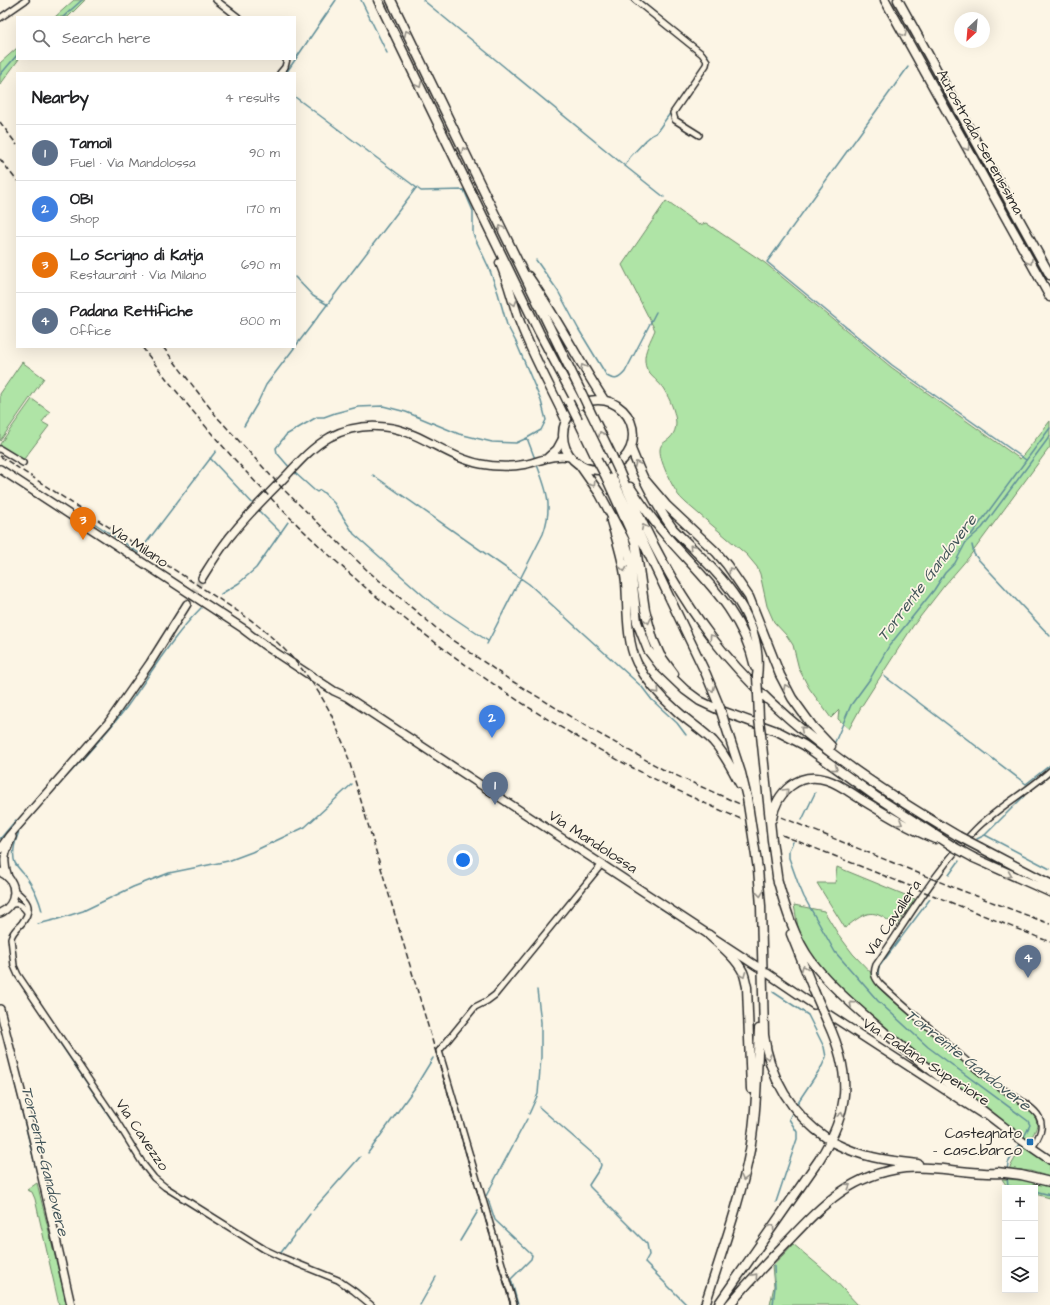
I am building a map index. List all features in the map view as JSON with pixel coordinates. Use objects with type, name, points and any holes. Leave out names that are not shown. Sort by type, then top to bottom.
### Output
[{"type":"highway","points":[[378,0],[608,476],[635,541],[645,610],[653,638],[660,654],[679,680],[688,689],[710,705]]},
{"type":"highway","points":[[391,0],[612,456],[633,506],[649,538],[677,586],[712,638],[763,695],[806,732],[868,778],[958,836],[1050,884]]},
{"type":"highway","name":"Autostrada Serenissima","points":[[886,0],[1050,297]]},
{"type":"highway","name":"Autostrada Serenissima","points":[[898,0],[1050,275]]},
{"type":"highway","points":[[476,201],[507,280],[520,323],[532,352],[566,420]]},
{"type":"highway","points":[[514,256],[546,301],[590,379],[604,400]]},
{"type":"highway","points":[[579,464],[596,470],[608,468],[620,462],[626,456],[631,449],[633,431],[631,422],[620,407],[604,400],[584,402],[574,410],[566,420],[563,438],[567,451],[591,480],[619,527],[628,548],[632,570],[637,622],[648,650],[661,668],[677,683],[695,697],[710,705],[792,738],[875,796],[954,847],[974,858],[1050,892]]},
{"type":"highway","points":[[631,449],[636,463],[665,518],[729,586],[745,613],[755,635],[758,653],[757,677],[759,719],[772,840],[783,910],[788,926],[838,1048],[844,1072],[844,1104],[833,1136],[819,1160],[718,1305]]},
{"type":"highway","points":[[619,472],[655,523],[717,591],[728,606],[747,640],[757,677]]},
{"type":"highway","points":[[608,476],[706,674],[720,708],[741,772],[747,798],[758,868],[763,948],[764,1035],[769,1060],[779,1085],[793,1107],[804,1120],[831,1141],[856,1153],[871,1158],[1021,1175],[1050,1182]]},
{"type":"highway","points":[[645,480],[667,506],[727,565],[749,598],[780,675],[801,712],[825,740],[868,778]]},
{"type":"highway","points":[[606,505],[622,560],[626,582],[628,622],[632,650],[637,662],[647,679],[677,712],[712,740],[726,758],[747,798]]},
{"type":"highway","points":[[772,840],[774,810],[781,795],[797,782],[810,778],[818,778],[837,785],[913,830],[954,847]]},
{"type":"highway","points":[[777,878],[786,910],[801,945],[812,962],[832,986],[912,1056],[1013,1134]]},
{"type":"highway","points":[[709,935],[729,954],[738,966],[743,973],[747,988],[751,1084],[750,1148]]},
{"type":"highway","points":[[705,1305],[736,1207],[750,1148],[756,1095],[763,948]]},
{"type":"highway","points":[[729,1305],[816,1210],[834,1196],[855,1183],[888,1171],[907,1168],[937,1169],[985,1174],[1002,1173]]},
{"type":"main road","points":[[202,578],[222,547],[243,521],[310,452],[324,441],[338,433],[355,428],[372,426],[394,429],[405,432],[458,457],[492,466],[520,465],[548,457],[571,457]]},
{"type":"main road","points":[[548,457],[557,449],[563,438]]},
{"type":"main road","name":"Via Milano","points":[[0,469],[244,630],[264,645],[413,741]]},
{"type":"main road","points":[[0,849],[9,836],[108,723],[147,668],[187,604]]},
{"type":"main road","name":"Via Mandolossa","points":[[413,741],[758,967]]},
{"type":"main road","points":[[0,913],[10,906],[13,900],[13,885],[4,867],[4,859],[9,843],[18,827]]},
{"type":"main road","points":[[0,872],[8,877]]},
{"type":"main road","points":[[767,973],[814,1004]]},
{"type":"main road","points":[[0,1009],[34,1142],[71,1305]]},
{"type":"main road","name":"Via Padana Superiore","points":[[828,1014],[1013,1134],[1050,1160]]},
{"type":"street","points":[[0,18],[26,0]]},
{"type":"street","points":[[216,0],[237,16]]},
{"type":"street","points":[[635,0],[702,54],[707,61],[706,65],[673,113],[675,120],[699,135]]},
{"type":"street","points":[[281,72],[285,67],[287,60]]},
{"type":"street","points":[[0,449],[23,463]]},
{"type":"street","name":"Via Cavallera","points":[[1041,1123],[1040,1118],[1034,1111],[978,1072],[880,984],[875,978],[874,972],[876,964],[919,899],[974,831],[1050,771]]},
{"type":"street","points":[[514,1305],[439,1051],[475,1007],[495,995],[602,864]]},
{"type":"street","points":[[14,890],[26,901],[28,906],[27,912]]},
{"type":"street","points":[[10,906],[16,903],[20,904],[27,912]]},
{"type":"street","name":"Via Cavezzo","points":[[27,912],[22,923],[12,933],[11,938],[16,972],[114,1117],[143,1164],[154,1178],[165,1188],[277,1256],[338,1280],[354,1290],[371,1305]]},
{"type":"street","points":[[1032,1148],[1041,1132],[1041,1123],[1045,1118]]},
{"type":"green space","points":[[74,0],[85,0],[69,16],[56,16]]},
{"type":"green space","points":[[16,49],[16,60],[18,60],[0,85],[0,63]]},
{"type":"green space","points":[[666,201],[699,225],[706,223],[765,263],[891,367],[1020,459],[1050,421],[1050,447],[969,557],[913,626],[861,707],[849,729],[838,719],[839,710],[831,718],[809,688],[799,669],[793,645],[774,622],[767,606],[757,567],[747,555],[680,497],[662,462],[660,450],[661,446],[675,431],[675,416],[672,405],[665,391],[647,369],[645,357],[655,330],[622,265]]},
{"type":"green space","points":[[22,362],[44,378],[0,441],[0,394]]},
{"type":"green space","points":[[32,399],[50,412],[42,422],[49,426],[24,459],[20,459],[0,446],[0,444]]},
{"type":"green space","points":[[837,867],[915,899],[896,926],[881,916],[870,914],[859,918],[845,928],[817,883],[835,883]]},
{"type":"green space","points":[[794,905],[824,911],[838,934],[853,954],[879,981],[881,990],[975,1073],[1030,1111],[1036,1119],[1037,1126],[1029,1141],[948,1081],[839,989],[822,969],[800,938]]},
{"type":"green space","points":[[1022,1146],[1050,1164],[1050,1177],[1030,1171],[1009,1169]]},
{"type":"green space","points":[[1002,1179],[1024,1180],[1050,1186],[1050,1198],[1038,1195],[1038,1185],[1006,1185]]},
{"type":"green space","points":[[37,1183],[67,1305],[59,1305],[35,1199],[32,1192],[27,1190]]},
{"type":"green space","points":[[793,1244],[830,1275],[858,1305],[770,1305],[774,1286],[772,1267]]},
{"type":"waterway","points":[[64,16],[82,0]]},
{"type":"waterway","points":[[296,58],[336,0]]},
{"type":"waterway","points":[[361,0],[387,53]]},
{"type":"waterway","points":[[423,0],[664,197]]},
{"type":"waterway","points":[[640,0],[708,56]]},
{"type":"waterway","points":[[0,75],[16,56]]},
{"type":"waterway","points":[[287,72],[295,60]]},
{"type":"waterway","points":[[908,67],[767,262],[892,365],[1026,460]]},
{"type":"waterway","points":[[296,98],[421,191],[464,190],[473,211],[473,234],[489,268],[507,325],[516,342],[541,401],[546,420],[541,430],[527,438],[535,459]]},
{"type":"waterway","points":[[625,166],[630,157],[646,140],[656,133],[671,112]]},
{"type":"waterway","points":[[296,346],[416,188]]},
{"type":"waterway","points":[[536,260],[558,291],[579,330],[607,376],[610,378],[617,378],[625,372],[656,312]]},
{"type":"waterway","points":[[296,278],[313,296],[328,305]]},
{"type":"waterway","points":[[244,426],[266,385],[294,348]]},
{"type":"waterway","points":[[290,468],[277,453],[276,448],[286,435],[317,417],[324,417],[358,407],[383,406],[406,412],[459,434],[492,442],[516,443],[527,438]]},
{"type":"waterway","points":[[971,535],[1050,428]]},
{"type":"waterway","name":"Torrente Gandovere","points":[[835,742],[851,705],[870,679],[889,646],[934,590],[945,573],[955,563],[966,542],[982,528],[1050,436]]},
{"type":"waterway","points":[[146,543],[216,451]]},
{"type":"waterway","points":[[210,458],[255,506]]},
{"type":"waterway","points":[[487,644],[543,534],[546,524],[548,515],[548,499],[537,465]]},
{"type":"waterway","points":[[294,472],[314,490],[317,492],[320,490],[323,492],[334,503],[354,534],[433,604],[488,641]]},
{"type":"waterway","points":[[373,475],[529,584],[642,687],[652,700],[677,723],[686,735]]},
{"type":"waterway","points":[[257,509],[281,533]]},
{"type":"waterway","points":[[76,511],[139,553]]},
{"type":"waterway","points":[[221,594],[239,583],[256,568],[288,522]]},
{"type":"waterway","points":[[972,545],[974,554],[978,559],[1050,636]]},
{"type":"waterway","points":[[42,911],[32,886],[15,863],[14,850],[20,829],[113,724],[180,632],[201,608]]},
{"type":"waterway","points":[[884,676],[1026,784],[1050,765]]},
{"type":"waterway","points":[[38,924],[83,911],[133,887],[169,873],[228,861],[252,852],[305,827],[352,784]]},
{"type":"waterway","name":"Torrente Gandovere","points":[[802,820],[815,793]]},
{"type":"waterway","points":[[985,835],[1024,796]]},
{"type":"waterway","points":[[0,839],[16,820]]},
{"type":"waterway","points":[[977,839],[985,835],[1050,869]]},
{"type":"waterway","name":"Torrente Gandovere","points":[[793,842],[789,850],[789,858],[798,883],[804,897],[835,952],[878,1001],[928,1047],[1028,1121],[1030,1125],[1024,1137]]},
{"type":"waterway","points":[[949,875],[959,861]]},
{"type":"waterway","points":[[878,977],[879,967],[930,899]]},
{"type":"waterway","points":[[659,907],[684,923]]},
{"type":"waterway","points":[[529,1114],[538,1094],[541,1057],[541,1022],[537,990]]},
{"type":"waterway","points":[[773,992],[808,1015],[824,1047],[826,1057],[822,1066],[796,1105]]},
{"type":"waterway","points":[[58,1040],[130,1147]]},
{"type":"waterway","name":"Torrente Gandovere","points":[[6,1046],[37,1173]]},
{"type":"waterway","points":[[368,1153],[414,1089],[433,1058]]},
{"type":"waterway","points":[[539,1107],[599,1159],[601,1165],[589,1185],[590,1187],[647,1244],[649,1255],[645,1262],[646,1264],[687,1305]]},
{"type":"waterway","points":[[776,1202],[797,1139],[797,1132],[789,1119],[792,1113]]},
{"type":"waterway","points":[[486,1196],[527,1119]]},
{"type":"waterway","name":"Torrente Gandovere","points":[[1007,1171],[1008,1163],[1019,1144]]},
{"type":"waterway","points":[[313,1210],[360,1157]]},
{"type":"waterway","name":"Torrente Gandovere","points":[[1007,1177],[1008,1185]]},
{"type":"waterway","name":"Torrente Gandovere","points":[[1038,1192],[1050,1195]]},
{"type":"waterway","points":[[488,1199],[495,1220],[532,1255],[531,1259],[511,1279],[518,1305]]},
{"type":"waterway","points":[[460,1241],[478,1211]]},
{"type":"waterway","points":[[280,1254],[310,1214]]},
{"type":"waterway","points":[[257,1248],[273,1256]]},
{"type":"waterway","points":[[288,1257],[335,1276]]},
{"type":"waterway","points":[[773,1305],[775,1287],[774,1266]]},
{"type":"waterway","points":[[420,1305],[436,1277]]},
{"type":"waterway","points":[[333,1281],[340,1284]]},
{"type":"waterway","points":[[343,1281],[358,1290],[375,1305]]},
{"type":"tunnel","points":[[187,604],[202,578]]},
{"type":"railway","points":[[0,122],[16,144]]},
{"type":"railway","points":[[0,159],[16,180]]},
{"type":"railway","points":[[143,348],[166,379],[217,440],[271,498],[327,553],[381,600],[444,649],[524,704],[566,730],[608,755],[652,778],[741,819]]},
{"type":"railway","points":[[164,348],[217,417],[284,490],[368,571],[442,633],[507,678],[594,731],[664,770],[742,805]]},
{"type":"railway","points":[[0,456],[248,618],[283,648],[304,671],[321,696],[329,710],[345,747],[511,1305]]},
{"type":"railway","points":[[781,817],[950,886],[1050,924]]},
{"type":"railway","points":[[782,835],[1050,942]]},
{"type":"place","name":"Lo Scrigno di Katja","points":[[83,540]]},
{"type":"place","name":"OBI","points":[[492,738]]},
{"type":"place","name":"Tamoil","points":[[495,805]]},
{"type":"place","name":"Padana Rettifiche","points":[[1028,978]]},
{"type":"place","name":"Castegnato - casc.barco","points":[[1030,1142]]}]
